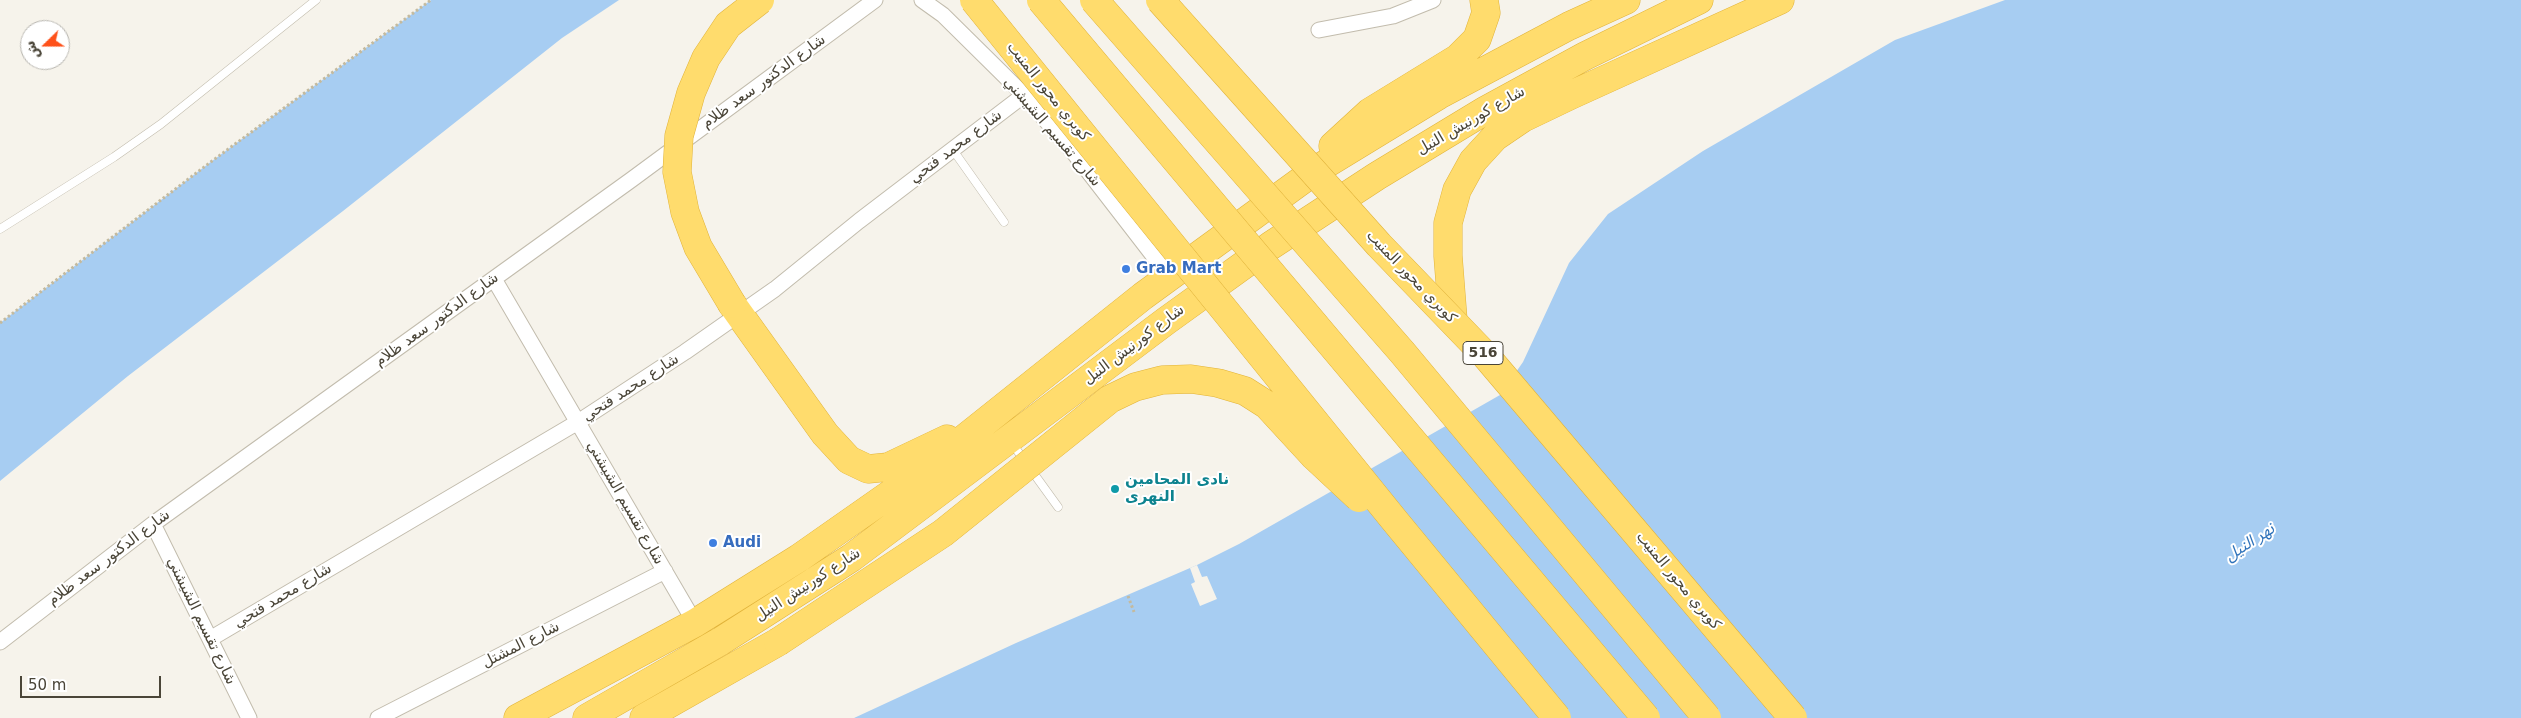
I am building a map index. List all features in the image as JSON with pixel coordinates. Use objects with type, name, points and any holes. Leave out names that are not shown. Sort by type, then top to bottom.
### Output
[{"type":"highway","points":[[760,0],[728,25],[706,58],[691,94],[678,145],[677,172],[685,212],[698,247],[736,309],[824,434],[849,460],[868,469],[888,466],[991,418]]},
{"type":"highway","name":"كوبري محور المنيب","points":[[974,0],[1395,521],[1558,718]]},
{"type":"highway","points":[[1041,0],[1646,718]]},
{"type":"highway","points":[[1094,0],[1402,352],[1707,718]]},
{"type":"highway","name":"كوبري محور المنيب","points":[[1160,0],[1379,246],[1453,320],[1527,403],[1793,718]]},
{"type":"highway","points":[[1171,0],[1203,49]]},
{"type":"highway","points":[[1316,170],[1331,148],[1370,112],[1458,58],[1477,39],[1486,13],[1484,0]]},
{"type":"highway","name":"شارع كورنيش النيل","points":[[518,718],[695,623],[799,558],[926,469],[1169,276],[1316,170],[1439,95],[1569,26],[1626,0]]},
{"type":"highway","name":"شارع كورنيش النيل","points":[[586,718],[713,645],[851,558],[1270,246],[1376,176],[1486,110],[1585,56],[1699,0]]},
{"type":"highway","points":[[1453,320],[1448,256],[1448,222],[1457,190],[1469,168],[1495,136],[1523,118],[1571,95],[1780,0]]},
{"type":"highway","points":[[644,718],[778,642],[943,533],[1110,399],[1135,387],[1162,380],[1191,379],[1218,383],[1245,391],[1278,416],[1341,482],[1366,503],[1395,521]]},
{"type":"street","name":"شارع الدكتور سعد ظلام","points":[[0,642],[153,524],[494,279],[876,0]]},
{"type":"street","name":"شارع تقسيم الشيشني","points":[[922,0],[943,15],[1024,95],[1074,154],[1169,276]]},
{"type":"street","points":[[1319,30],[1393,16],[1433,0]]},
{"type":"street","name":"شارع محمد فتحي","points":[[210,639],[578,422],[736,309],[775,289],[859,221],[1024,95]]},
{"type":"street","name":"شارع تقسيم الشيشني","points":[[494,279],[695,623]]},
{"type":"street","name":"شارع تقسيم الشيشني","points":[[153,524],[249,718]]},
{"type":"street","name":"شارع المشتل","points":[[378,718],[665,571]]},
{"type":"lane","points":[[0,229],[99,167],[161,124],[316,0]]},
{"type":"lane","points":[[953,150],[1004,222]]},
{"type":"lane","points":[[1009,439],[1058,507]]},
{"type":"path","points":[[0,323],[212,161],[432,0]]},
{"type":"path","points":[[1128,596],[1134,612]]},
{"type":"water","points":[[431,0],[619,0],[562,38],[343,211],[128,376],[0,481],[0,323],[212,161]]},
{"type":"water","name":"نهر النيل","points":[[2005,0],[2521,0],[2521,718],[854,718],[1016,643],[1197,565],[1239,544],[1500,395],[1523,362],[1569,263],[1608,214],[1703,151],[1895,40]]},
{"type":"pier","points":[[1197,565],[1202,577],[1207,576],[1217,599],[1200,606],[1191,584],[1195,582],[1190,568]]},
{"type":"place","name":"Grab Mart","points":[[1126,269]]},
{"type":"place","name":"نادى المحامين النهرى","points":[[1115,489]]},
{"type":"place","name":"Audi","points":[[713,543]]}]
